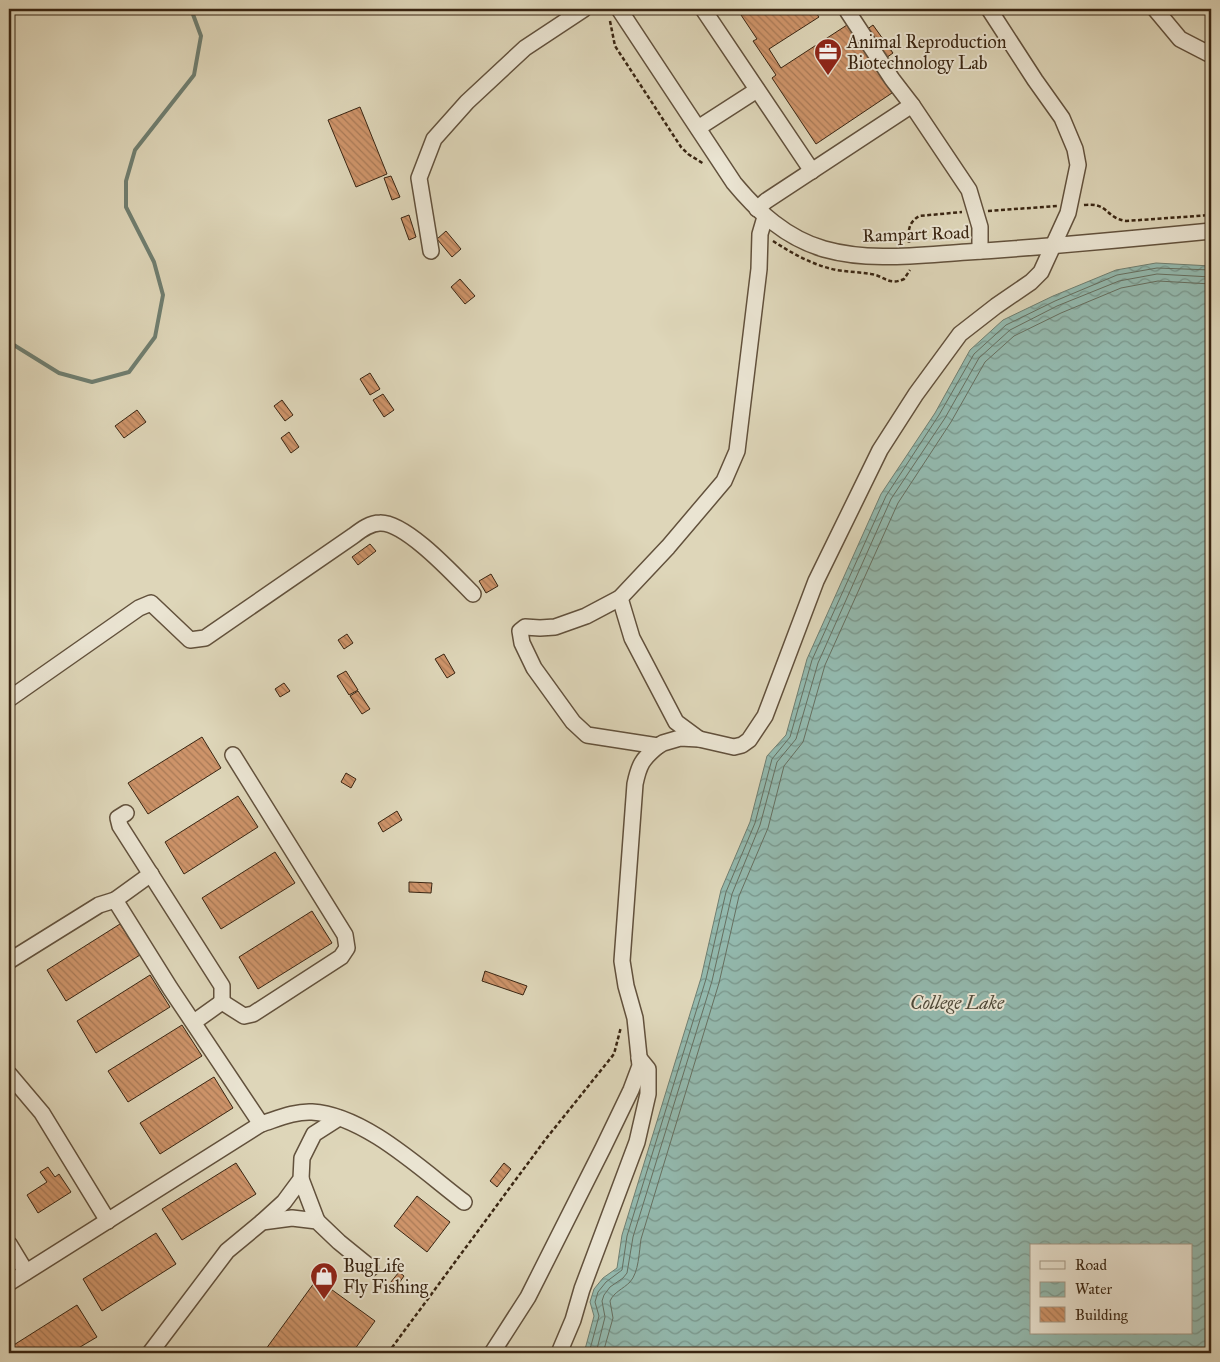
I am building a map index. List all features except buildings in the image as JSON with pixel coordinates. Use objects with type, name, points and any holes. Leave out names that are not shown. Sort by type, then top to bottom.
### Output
[{"type":"street","points":[[431,251],[419,178],[434,139],[467,102],[525,48],[584,9]]},
{"type":"street","points":[[703,9],[812,171]]},
{"type":"street","points":[[852,9],[848,12],[968,190],[980,227],[980,251]]},
{"type":"street","points":[[492,1353],[528,1297],[603,1148],[631,1090],[640,1066],[636,1018],[626,986],[622,961],[635,784],[639,765],[663,742],[680,738],[699,739],[734,747],[742,745],[749,740],[765,716],[816,581],[880,450],[916,394],[960,334],[1031,282],[1041,272],[1068,213],[1078,165],[1075,149],[1062,118],[989,9]]},
{"type":"street","points":[[1156,9],[1180,39],[1211,54]]},
{"type":"street","name":"Rampart Road","points":[[614,13],[698,128],[734,183],[761,213],[799,239],[823,249],[855,254],[889,256],[1052,246],[1211,232]]},
{"type":"street","points":[[698,128],[757,90]]},
{"type":"street","points":[[658,746],[587,735],[573,722],[534,668],[522,643],[520,630],[525,627],[555,627],[586,616],[620,598],[668,547],[724,481],[737,451],[759,269],[761,213],[812,171],[912,105]]},
{"type":"street","points":[[9,699],[140,608],[151,603],[190,640],[205,638],[352,536],[366,527],[380,522],[394,525],[407,534],[434,556],[473,594]]},
{"type":"street","points":[[620,598],[632,638],[676,722],[699,739]]},
{"type":"street","points":[[222,1002],[244,1016],[253,1014],[341,957],[348,948],[345,936],[233,755]]},
{"type":"street","points":[[126,814],[118,818],[120,826],[222,986],[222,1002]]},
{"type":"street","points":[[9,960],[99,905],[115,900],[151,874]]},
{"type":"street","points":[[115,900],[261,1124]]},
{"type":"street","points":[[194,1022],[222,1002]]},
{"type":"street","points":[[559,1353],[573,1320],[582,1289],[637,1142],[648,1094],[648,1069],[638,1058]]},
{"type":"street","points":[[9,1074],[42,1113],[108,1221]]},
{"type":"street","points":[[9,1283],[261,1124],[311,1112],[340,1118],[374,1133],[464,1202]]},
{"type":"street","points":[[340,1118],[314,1134],[302,1158],[301,1179],[317,1221],[339,1242],[372,1268]]},
{"type":"street","points":[[150,1353],[227,1250],[284,1202],[301,1179]]},
{"type":"street","points":[[262,1222],[292,1218],[317,1221]]},
{"type":"street","points":[[9,1244],[26,1272]]},
{"type":"path","points":[[614,13],[616,46],[681,147],[688,154],[706,165]]},
{"type":"path","points":[[1078,206],[1098,205],[1104,207],[1112,217],[1126,221],[1211,215]]},
{"type":"path","points":[[985,211],[1066,206]]},
{"type":"path","points":[[910,248],[908,232],[913,220],[919,216],[967,212]]},
{"type":"path","points":[[388,1353],[545,1140],[614,1054],[622,1024]]},
{"type":"water","name":"College Lake","points":[[1156,263],[1211,266],[1211,1353],[584,1353],[594,1316],[590,1302],[594,1289],[603,1278],[617,1268],[622,1235],[701,978],[721,890],[750,822],[767,756],[786,735],[807,659],[881,494],[935,413],[970,350],[1003,320],[1053,296],[1116,270]]},
{"type":"waterway","points":[[9,342],[59,373],[92,382],[129,372],[155,337],[163,295],[154,262],[126,207],[126,181],[135,150],[194,75],[201,36],[191,9]]},
{"type":"place","name":"Animal Reproduction Biotechnology Lab","points":[[828,76]]},
{"type":"place","name":"BugLife Fly Fishing","points":[[324,1300]]}]
